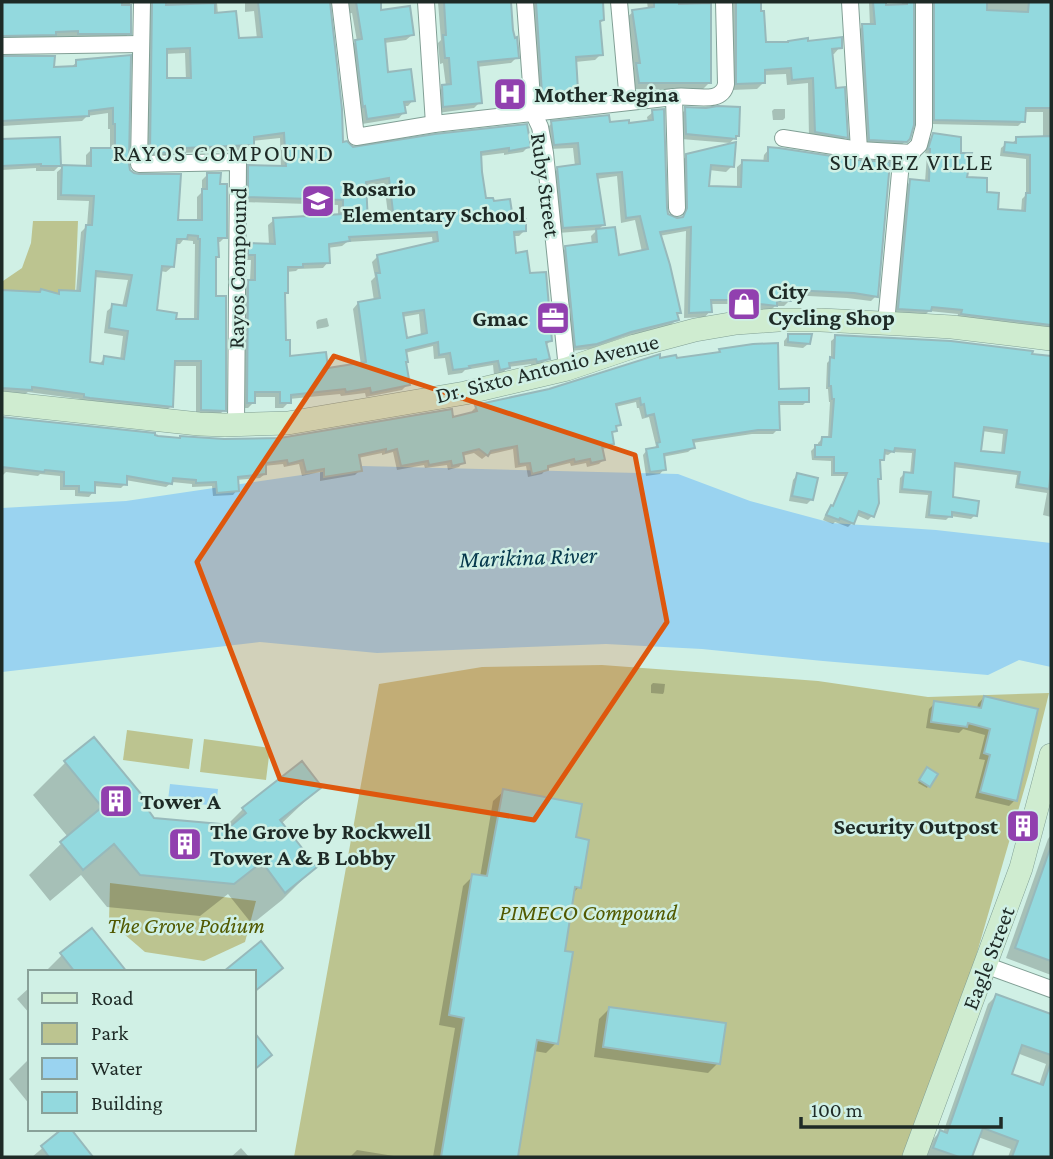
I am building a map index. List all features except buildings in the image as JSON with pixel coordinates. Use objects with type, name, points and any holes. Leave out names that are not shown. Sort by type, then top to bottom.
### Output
[{"type":"main road","name":"Dr. Sixto Antonio Avenue","points":[[2,403],[175,423],[288,423],[465,393],[567,369],[695,330],[736,323],[810,320],[886,323],[952,327],[1051,339]]},
{"type":"main road","name":"Eagle Street","points":[[914,1157],[1021,868],[1051,755]]},
{"type":"street","name":"Rayos Compound","points":[[142,2],[139,164],[238,162],[236,425]]},
{"type":"street","points":[[340,2],[356,137],[434,124],[683,95],[717,97],[726,84],[724,2]]},
{"type":"street","points":[[426,2],[434,124]]},
{"type":"street","name":"Ruby Street","points":[[525,2],[533,112],[540,127],[545,153],[567,369]]},
{"type":"street","points":[[619,2],[628,102]]},
{"type":"street","points":[[849,2],[859,150]]},
{"type":"street","points":[[886,323],[901,162],[919,145],[924,126],[924,2]]},
{"type":"street","points":[[2,46],[141,44]]},
{"type":"street","points":[[674,97],[677,208]]},
{"type":"street","points":[[783,138],[859,150],[912,153]]},
{"type":"street","points":[[985,965],[1051,989]]},
{"type":"highlighted area","points":[[334,356],[635,455],[667,622],[534,820],[280,779],[197,562]]},
{"type":"green space","points":[[33,221],[78,221],[75,295],[3,292],[3,281],[22,268],[31,243]]},
{"type":"green space","name":"PIMECO Compound","points":[[602,665],[818,681],[928,697],[1049,693],[1031,766],[974,963],[904,1157],[294,1157],[379,684],[482,667]]},
{"type":"green space","points":[[127,730],[193,739],[189,769],[123,760]]},
{"type":"green space","points":[[204,739],[270,748],[266,780],[200,772]]},
{"type":"green space","name":"The Grove Podium","points":[[110,883],[256,901],[245,942],[204,961],[145,952],[109,921]]},
{"type":"water","name":"Marikina River","points":[[363,466],[678,474],[750,501],[832,523],[936,530],[1051,543],[1051,667],[1019,660],[988,675],[702,649],[606,644],[377,653],[260,642],[2,672],[2,508],[126,501]]},
{"type":"water","points":[[170,784],[218,789],[216,806],[168,800]]},
{"type":"place","name":"Mother Regina","points":[[510,94]]},
{"type":"place","name":"Rosario Elementary School","points":[[318,201]]},
{"type":"place","name":"City Cycling Shop","points":[[744,304]]},
{"type":"place","name":"Gmac","points":[[553,318]]},
{"type":"place","name":"Tower A","points":[[116,801]]},
{"type":"place","name":"Security Outpost","points":[[1023,826]]},
{"type":"place","name":"The Grove by Rockwell Tower A & B Lobby","points":[[185,844]]},
{"type":"district","name":"RAYOS COMPOUND","points":[[224,153]]},
{"type":"district","name":"SUAREZ VILLE","points":[[912,162]]}]
